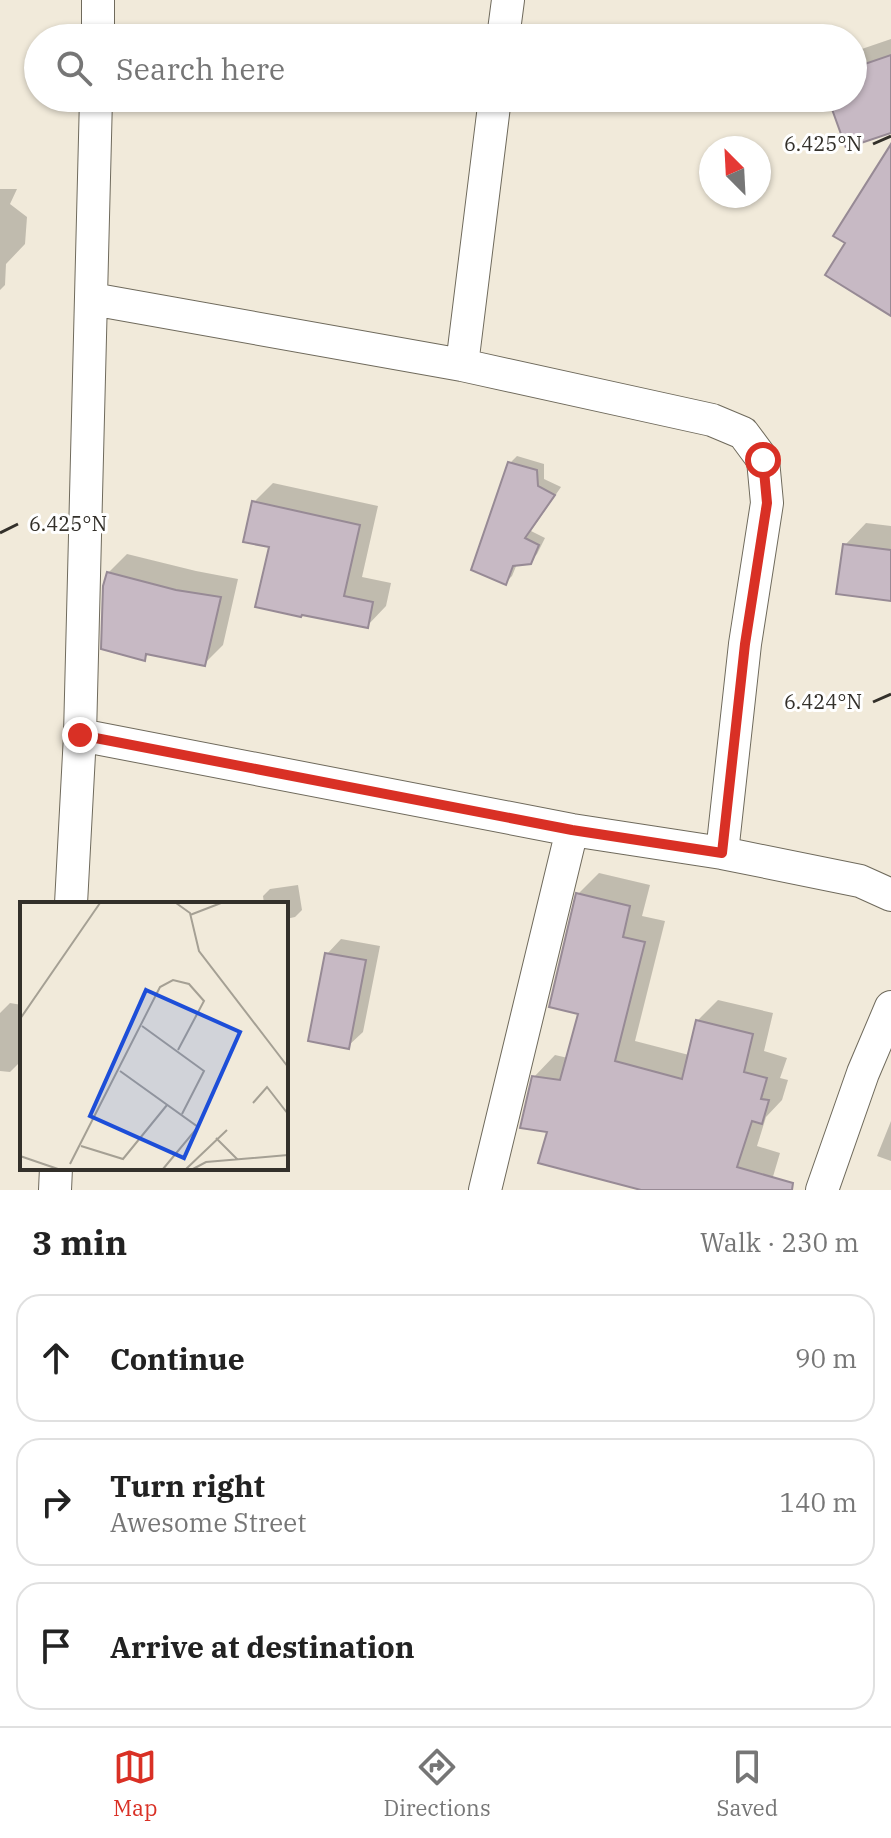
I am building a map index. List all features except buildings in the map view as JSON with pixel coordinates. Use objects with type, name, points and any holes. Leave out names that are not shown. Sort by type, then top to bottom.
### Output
[{"type":"street","points":[[98,0],[98,24]]},
{"type":"street","points":[[505,24],[508,0]]},
{"type":"street","points":[[71,902],[80,735],[96,112]]},
{"type":"street","points":[[462,365],[493,112]]},
{"type":"street","points":[[92,299],[462,365],[712,420],[743,433],[763,460],[767,503],[745,644],[722,853]]},
{"type":"street","points":[[80,735],[572,830],[722,853],[860,881],[891,895]]},
{"type":"street","points":[[485,1190],[572,830]]},
{"type":"street","points":[[822,1190],[863,1073],[891,1007]]},
{"type":"street","points":[[55,1190],[56,1170]]},
{"type":"route","points":[[80,735],[572,830],[722,853],[745,644],[767,503],[763,460]]}]
